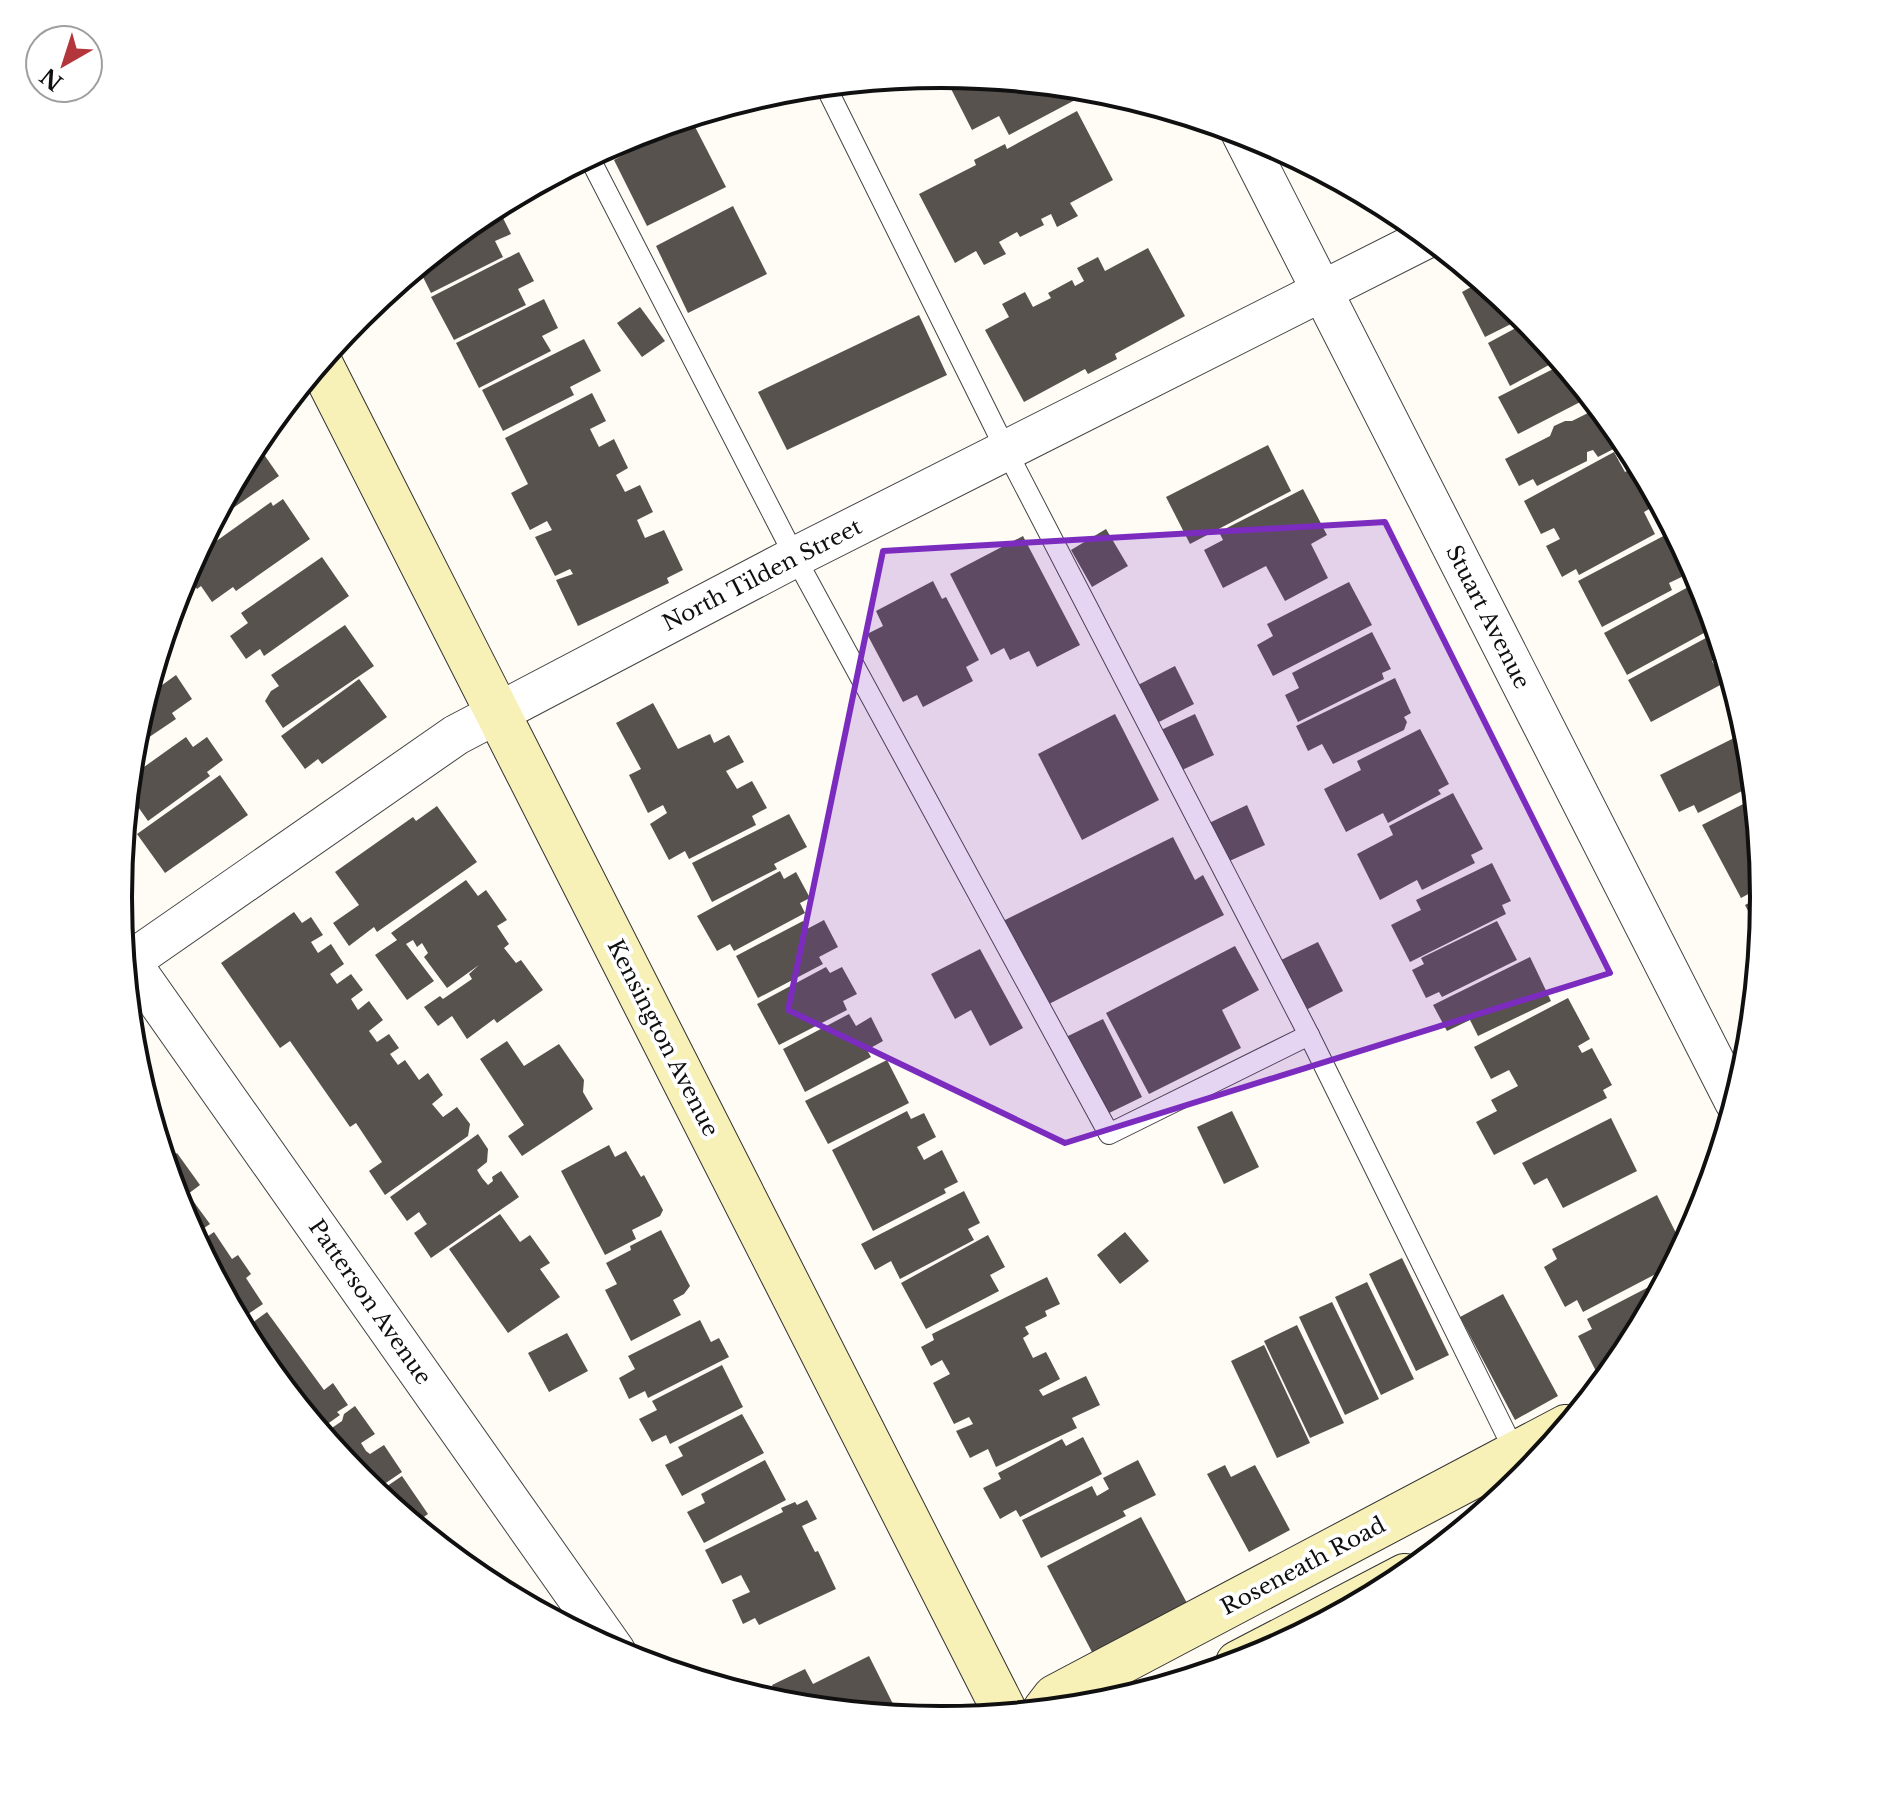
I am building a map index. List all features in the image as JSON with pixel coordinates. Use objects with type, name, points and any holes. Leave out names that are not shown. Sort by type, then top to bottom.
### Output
[{"type":"main road","name":"Kensington Avenue","points":[[325,374],[1001,1703]]},
{"type":"main road","name":"Roseneath Road","points":[[1054,1698],[1540,1441]]},
{"type":"street","name":"Stuart Avenue","points":[[1250,150],[1727,1087]]},
{"type":"street","name":"North Tilden Street","points":[[134,954],[456,735],[795,557],[1417,243]]},
{"type":"street","name":"Patterson Avenue","points":[[136,975],[600,1630]]},
{"type":"lane","points":[[830,96],[1006,450],[1309,1035],[1516,1454]]},
{"type":"lane","points":[[594,167],[795,557],[1109,1134],[1309,1035]]},
{"type":"highlighted area","points":[[1385,522],[1610,973],[1065,1143],[788,1010],[883,551]]},
{"type":"building","points":[[951,88],[1075,100],[1009,135],[999,116],[972,130]]},
{"type":"building","points":[[1077,111],[1113,180],[1070,203],[1078,216],[1057,227],[1051,214],[1041,219],[1044,225],[1020,237],[1017,232],[999,242],[1006,254],[984,265],[976,251],[955,263],[919,194],[976,165],[974,160],[1005,144],[1007,149]]},
{"type":"building","points":[[695,127],[726,187],[647,226],[614,160]]},
{"type":"building","points":[[733,206],[767,274],[688,313],[656,246]]},
{"type":"building","points":[[503,217],[511,234],[495,241],[503,257],[431,293],[423,277]]},
{"type":"building","points":[[1148,248],[1185,316],[1115,354],[1117,359],[1088,374],[1085,369],[1024,402],[985,330],[1009,317],[1002,304],[1025,292],[1033,307],[1051,298],[1048,293],[1072,280],[1075,286],[1084,281],[1077,268],[1098,257],[1105,271]]},
{"type":"building","points":[[519,252],[534,281],[518,289],[526,305],[454,340],[431,297]]},
{"type":"building","points":[[1472,287],[1512,323],[1485,337],[1462,292]]},
{"type":"building","points":[[544,299],[558,328],[542,336],[551,351],[479,388],[456,343]]},
{"type":"building","points":[[640,307],[665,341],[642,357],[617,323]]},
{"type":"building","points":[[919,315],[947,375],[787,450],[758,392]]},
{"type":"building","points":[[1516,328],[1550,364],[1510,386],[1488,343]]},
{"type":"building","points":[[584,339],[601,371],[570,387],[574,395],[503,431],[482,390]]},
{"type":"building","points":[[1554,369],[1580,402],[1518,434],[1498,397]]},
{"type":"building","points":[[592,393],[606,421],[590,429],[599,447],[614,439],[628,468],[616,475],[625,492],[640,485],[653,512],[637,520],[645,538],[664,530],[683,570],[667,578],[669,583],[578,626],[556,580],[573,574],[570,569],[555,576],[535,537],[552,530],[547,521],[530,530],[511,493],[528,484],[505,438]]},
{"type":"building","points":[[1589,413],[1614,449],[1598,457],[1593,450],[1587,452],[1587,461],[1537,486],[1533,479],[1519,486],[1505,459],[1550,436],[1554,426]]},
{"type":"building","points":[[1268,445],[1291,491],[1190,544],[1166,497]]},
{"type":"building","points":[[1614,452],[1650,508],[1644,512],[1655,534],[1579,575],[1576,569],[1562,577],[1546,546],[1560,539],[1554,528],[1541,534],[1524,501]]},
{"type":"building","points":[[264,455],[279,476],[232,509]]},
{"type":"building","points":[[1303,489],[1327,535],[1311,544],[1328,578],[1285,601],[1266,566],[1223,588],[1204,550],[1223,540],[1219,532]]},
{"type":"building","points":[[283,499],[310,539],[236,591],[233,587],[212,602],[201,586],[197,589],[195,586],[215,542],[271,502],[273,506]]},
{"type":"building","points":[[1106,529],[1128,566],[1092,587],[1071,550]]},
{"type":"building","points":[[1665,535],[1684,576],[1669,583],[1672,590],[1602,627],[1578,581]]},
{"type":"building","points":[[1023,536],[1080,645],[1037,667],[1029,651],[1010,660],[1004,648],[991,655],[950,574]]},
{"type":"building","points":[[322,557],[349,596],[264,656],[260,649],[246,659],[230,636],[248,623],[241,613]]},
{"type":"building","points":[[933,581],[942,599],[946,597],[979,660],[966,667],[973,681],[923,707],[917,695],[903,702],[867,634],[883,626],[876,611]]},
{"type":"building","points":[[1349,582],[1372,625],[1273,676],[1257,645],[1273,636],[1267,624]]},
{"type":"building","points":[[1689,587],[1706,632],[1627,675],[1604,633]]},
{"type":"building","points":[[345,625],[374,666],[283,728],[265,701],[271,691],[279,686],[271,675]]},
{"type":"building","points":[[1372,632],[1391,669],[1382,673],[1384,679],[1298,722],[1285,695],[1299,688],[1292,673]]},
{"type":"building","points":[[1708,637],[1715,660],[1712,661],[1722,684],[1651,722],[1628,680]]},
{"type":"building","points":[[1175,666],[1194,704],[1155,724],[1136,686]]},
{"type":"building","points":[[176,675],[192,699],[172,713],[176,719],[148,738],[160,688]]},
{"type":"building","points":[[1395,678],[1411,713],[1404,717],[1407,722],[1404,730],[1333,764],[1322,744],[1308,751],[1296,726]]},
{"type":"building","points":[[359,679],[387,717],[322,764],[318,759],[305,769],[281,736]]},
{"type":"building","points":[[653,703],[678,749],[710,734],[714,743],[729,735],[744,762],[726,771],[737,789],[752,781],[767,808],[752,816],[756,825],[689,859],[685,851],[669,860],[650,824],[667,813],[663,805],[648,813],[629,775],[641,769],[616,723]]},
{"type":"building","points":[[1115,714],[1159,800],[1082,840],[1038,754]]},
{"type":"building","points":[[1195,714],[1214,755],[1180,771],[1161,730]]},
{"type":"building","points":[[1420,729],[1449,784],[1438,790],[1441,794],[1388,823],[1383,813],[1346,832],[1324,789],[1361,770],[1357,761]]},
{"type":"building","points":[[186,737],[193,747],[207,737],[223,760],[207,772],[210,776],[148,821],[138,806],[143,768]]},
{"type":"building","points":[[1735,738],[1744,790],[1698,813],[1694,805],[1679,812],[1660,775]]},
{"type":"building","points":[[220,775],[248,815],[165,873],[137,834]]},
{"type":"building","points":[[1453,793],[1483,849],[1471,855],[1475,863],[1422,890],[1417,880],[1380,900],[1357,854],[1393,835],[1389,826]]},
{"type":"building","points":[[1745,803],[1750,893],[1741,898],[1702,825]]},
{"type":"building","points":[[1247,805],[1265,845],[1225,863],[1207,824]]},
{"type":"building","points":[[437,806],[477,862],[377,932],[374,927],[349,946],[333,923],[359,905],[335,872],[413,817],[416,821]]},
{"type":"building","points":[[789,814],[807,847],[774,864],[777,869],[712,902],[692,863]]},
{"type":"building","points":[[1173,837],[1195,880],[1203,875],[1224,915],[1045,1006],[1001,922]]},
{"type":"building","points":[[1492,863],[1511,901],[1502,905],[1506,914],[1410,962],[1391,925],[1421,910],[1416,900]]},
{"type":"building","points":[[780,871],[784,879],[796,872],[810,898],[800,903],[805,913],[734,951],[730,944],[717,951],[697,916]]},
{"type":"building","points":[[466,880],[478,896],[486,890],[507,920],[497,926],[509,944],[504,948],[516,963],[521,960],[543,990],[497,1023],[494,1019],[467,1039],[452,1016],[438,1026],[424,1007],[440,996],[443,999],[472,979],[469,974],[479,965],[447,988],[424,957],[428,953],[422,943],[417,947],[413,940],[406,944],[434,981],[407,1000],[375,955],[397,940],[391,933]]},
{"type":"building","points":[[294,912],[302,923],[311,917],[323,935],[311,942],[318,953],[331,944],[344,964],[330,974],[337,984],[351,974],[363,990],[351,999],[358,1010],[369,1001],[383,1020],[369,1031],[377,1042],[389,1034],[399,1048],[390,1054],[398,1065],[405,1060],[419,1080],[428,1073],[443,1095],[432,1104],[443,1117],[457,1107],[470,1124],[468,1136],[385,1195],[369,1171],[382,1162],[356,1123],[350,1127],[290,1041],[280,1048],[221,963]]},
{"type":"building","points":[[824,920],[838,947],[819,957],[823,964],[758,998],[736,956],[803,921],[807,929]]},
{"type":"building","points":[[1497,921],[1517,960],[1442,997],[1439,992],[1426,998],[1412,970],[1424,964],[1421,958]]},
{"type":"building","points":[[1318,942],[1343,991],[1304,1011],[1279,961]]},
{"type":"building","points":[[1235,946],[1259,990],[1222,1010],[1241,1048],[1149,1094],[1106,1013]]},
{"type":"building","points":[[980,949],[1023,1028],[990,1046],[971,1010],[955,1019],[931,974]]},
{"type":"building","points":[[1530,957],[1551,1001],[1478,1036],[1470,1020],[1447,1031],[1433,1005]]},
{"type":"building","points":[[826,967],[830,973],[842,967],[857,994],[843,1001],[847,1010],[779,1045],[757,1004]]},
{"type":"building","points":[[1568,998],[1590,1039],[1578,1046],[1582,1053],[1592,1048],[1612,1085],[1603,1090],[1607,1098],[1494,1155],[1476,1122],[1497,1111],[1491,1100],[1518,1086],[1509,1070],[1491,1079],[1474,1047]]},
{"type":"building","points":[[849,1014],[856,1026],[871,1017],[883,1041],[867,1050],[871,1057],[805,1092],[783,1049]]},
{"type":"building","points":[[1103,1019],[1142,1097],[1105,1115],[1066,1037]]},
{"type":"building","points":[[507,1041],[524,1066],[559,1044],[584,1080],[583,1092],[593,1109],[522,1156],[508,1136],[524,1125],[480,1059]]},
{"type":"building","points":[[887,1060],[909,1103],[828,1144],[805,1101]]},
{"type":"building","points":[[907,1111],[911,1119],[924,1113],[936,1137],[917,1147],[924,1160],[942,1150],[958,1182],[944,1189],[946,1193],[873,1231],[832,1150]]},
{"type":"building","points":[[1232,1111],[1259,1167],[1224,1184],[1197,1127]]},
{"type":"building","points":[[1611,1118],[1637,1171],[1563,1208],[1547,1178],[1534,1185],[1522,1163]]},
{"type":"building","points":[[478,1134],[488,1149],[487,1162],[477,1170],[482,1178],[488,1185],[493,1181],[492,1177],[501,1171],[519,1197],[431,1258],[414,1233],[427,1224],[419,1212],[407,1221],[390,1197]]},
{"type":"building","points":[[609,1145],[615,1157],[626,1151],[641,1177],[644,1175],[663,1210],[660,1216],[632,1230],[636,1239],[605,1255],[561,1171]]},
{"type":"building","points":[[177,1153],[200,1185],[189,1193],[175,1157]]},
{"type":"building","points":[[964,1191],[980,1223],[968,1229],[974,1240],[900,1279],[891,1261],[875,1270],[861,1244]]},
{"type":"building","points":[[1657,1195],[1677,1234],[1657,1273],[1583,1312],[1577,1300],[1565,1307],[1544,1267],[1557,1259],[1552,1249]]},
{"type":"building","points":[[190,1197],[210,1224],[204,1228]]},
{"type":"building","points":[[500,1214],[520,1242],[530,1235],[550,1263],[540,1269],[560,1297],[508,1333],[449,1249]]},
{"type":"building","points":[[661,1230],[690,1286],[673,1300],[681,1315],[631,1341],[605,1290],[617,1284],[606,1263]]},
{"type":"building","points":[[214,1232],[232,1259],[238,1255],[251,1274],[246,1278],[263,1304],[249,1313],[208,1236]]},
{"type":"building","points":[[1125,1232],[1149,1261],[1120,1284],[1097,1255]]},
{"type":"building","points":[[988,1235],[1005,1267],[990,1275],[999,1291],[926,1329],[901,1283]]},
{"type":"building","points":[[1402,1258],[1449,1355],[1416,1371],[1369,1274]]},
{"type":"building","points":[[1047,1277],[1060,1304],[1045,1311],[1047,1316],[1025,1327],[1029,1334],[1023,1338],[1033,1358],[1046,1352],[1060,1379],[1039,1390],[1043,1396],[1086,1376],[1100,1405],[1072,1418],[1077,1428],[996,1467],[988,1449],[970,1458],[956,1431],[973,1424],[969,1417],[954,1424],[933,1383],[950,1374],[942,1360],[931,1366],[921,1347],[934,1340],[932,1334]]},
{"type":"building","points":[[1367,1282],[1414,1379],[1381,1395],[1335,1297]]},
{"type":"building","points":[[1650,1286],[1596,1371],[1578,1336],[1592,1329],[1587,1319]]},
{"type":"building","points":[[1503,1294],[1558,1396],[1515,1420],[1460,1317]]},
{"type":"building","points":[[1332,1302],[1379,1399],[1345,1415],[1299,1317]]},
{"type":"building","points":[[267,1312],[324,1390],[333,1383],[348,1405],[337,1412],[340,1415],[328,1424],[254,1322]]},
{"type":"building","points":[[700,1320],[711,1342],[719,1338],[729,1357],[648,1398],[645,1391],[629,1399],[619,1378],[635,1369],[628,1356]]},
{"type":"building","points":[[1297,1325],[1344,1423],[1310,1438],[1264,1341]]},
{"type":"building","points":[[567,1333],[588,1371],[549,1392],[528,1353]]},
{"type":"building","points":[[1264,1345],[1310,1443],[1277,1458],[1231,1361]]},
{"type":"building","points":[[722,1365],[743,1407],[670,1444],[666,1435],[652,1442],[639,1419],[657,1410],[652,1401]]},
{"type":"building","points":[[355,1406],[375,1434],[361,1443],[366,1451],[370,1454],[384,1445],[402,1472],[385,1484],[369,1469],[332,1428],[342,1421],[344,1414]]},
{"type":"building","points":[[742,1414],[764,1453],[682,1496],[665,1465],[683,1456],[678,1447]]},
{"type":"building","points":[[1083,1437],[1102,1474],[1020,1517],[1016,1510],[1000,1519],[983,1488],[1001,1479],[998,1473],[1062,1439],[1066,1446]]},
{"type":"building","points":[[765,1460],[786,1500],[704,1543],[687,1512],[705,1503],[701,1494]]},
{"type":"building","points":[[1138,1460],[1156,1495],[1123,1511],[1126,1516],[1041,1558],[1022,1520],[1092,1486],[1097,1496],[1109,1489],[1103,1478]]},
{"type":"building","points":[[1225,1465],[1231,1477],[1255,1465],[1290,1530],[1249,1552],[1207,1474]]},
{"type":"building","points":[[402,1476],[428,1514],[423,1518],[387,1486]]},
{"type":"building","points":[[807,1500],[817,1519],[802,1526],[836,1589],[759,1625],[755,1618],[743,1624],[732,1600],[750,1592],[741,1575],[722,1584],[705,1550],[783,1512],[781,1508]]},
{"type":"building","points":[[1141,1517],[1188,1605],[1093,1654],[1047,1566]]},
{"type":"building","points":[[869,1656],[893,1704],[836,1699],[772,1685],[805,1669],[813,1684]]}]
